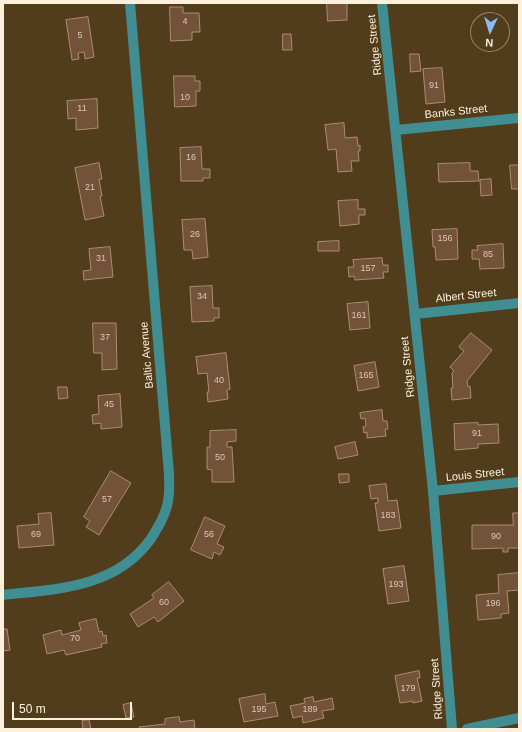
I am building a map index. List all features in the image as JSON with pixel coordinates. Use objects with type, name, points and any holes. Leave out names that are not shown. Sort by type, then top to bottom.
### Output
[{"type":"street","name":"Baltic Avenue","points":[[3,595],[64,588],[112,573],[129,562],[145,546],[159,527],[168,501],[169,466],[130,3]]},
{"type":"street","name":"Ridge Street","points":[[382,3],[434,491],[452,729]]},
{"type":"street","name":"Banks Street","points":[[396,130],[519,118]]},
{"type":"street","name":"Albert Street","points":[[415,314],[519,303]]},
{"type":"street","name":"Louis Street","points":[[434,491],[519,482]]},
{"type":"street","points":[[467,729],[519,718]]},
{"type":"building","points":[[327,3],[347,3],[347,20],[328,21]]},
{"type":"building","points":[[170,7],[183,7],[183,13],[199,13],[200,32],[192,32],[192,40],[171,41]]},
{"type":"building","points":[[88,17],[94,57],[85,59],[84,52],[78,53],[79,59],[72,60],[66,20]]},
{"type":"building","points":[[283,34],[291,34],[292,50],[283,50]]},
{"type":"building","points":[[410,54],[419,54],[421,71],[411,72]]},
{"type":"building","points":[[442,68],[445,102],[426,104],[423,69]]},
{"type":"building","points":[[174,76],[195,76],[195,81],[200,81],[200,91],[196,91],[196,106],[175,107]]},
{"type":"building","points":[[97,99],[98,128],[76,130],[76,118],[68,119],[67,101]]},
{"type":"building","points":[[344,123],[345,138],[357,137],[358,146],[360,145],[360,151],[358,151],[359,161],[351,161],[352,171],[338,172],[336,149],[328,150],[325,125]]},
{"type":"building","points":[[201,147],[202,169],[210,169],[210,178],[203,178],[203,181],[181,181],[180,148]]},
{"type":"building","points":[[99,163],[102,179],[99,179],[102,196],[100,196],[104,216],[85,220],[75,168]]},
{"type":"building","points":[[470,163],[470,171],[478,171],[479,181],[439,182],[438,164]]},
{"type":"building","points":[[510,165],[519,165],[519,189],[512,189]]},
{"type":"building","points":[[491,179],[492,195],[481,196],[480,180]]},
{"type":"building","points":[[358,200],[358,209],[365,209],[365,215],[359,215],[359,224],[340,226],[338,201]]},
{"type":"building","points":[[205,219],[208,257],[193,259],[192,250],[184,250],[182,220]]},
{"type":"building","points":[[457,229],[458,259],[436,260],[435,247],[433,247],[432,230]]},
{"type":"building","points":[[339,241],[339,251],[318,251],[318,242]]},
{"type":"building","points":[[503,244],[504,268],[480,269],[479,259],[472,259],[472,250],[478,250],[477,246]]},
{"type":"building","points":[[110,247],[113,277],[84,280],[83,271],[91,270],[89,249]]},
{"type":"building","points":[[382,258],[383,265],[388,265],[388,272],[383,272],[384,278],[355,280],[354,276],[349,277],[348,267],[354,267],[353,260]]},
{"type":"building","points":[[212,286],[213,308],[219,308],[219,318],[214,318],[214,321],[192,322],[190,287]]},
{"type":"building","points":[[368,302],[370,328],[350,330],[347,304]]},
{"type":"building","points":[[93,323],[116,323],[117,369],[102,370],[102,353],[94,353]]},
{"type":"building","points":[[471,333],[492,350],[467,381],[468,387],[470,386],[471,398],[452,400],[452,373],[454,371],[450,367],[464,351],[459,347]]},
{"type":"building","points":[[226,353],[230,389],[227,390],[228,399],[208,402],[207,392],[209,392],[207,373],[198,374],[196,357]]},
{"type":"building","points":[[375,362],[379,387],[358,391],[354,366]]},
{"type":"building","points":[[58,387],[67,387],[68,398],[59,399]]},
{"type":"building","points":[[120,394],[122,427],[101,429],[101,423],[93,424],[92,415],[99,414],[98,396]]},
{"type":"building","points":[[382,410],[383,421],[387,421],[388,429],[385,429],[386,436],[367,438],[367,432],[364,433],[363,427],[366,426],[365,418],[361,419],[360,413]]},
{"type":"building","points":[[478,423],[478,425],[498,424],[499,443],[478,444],[478,448],[455,450],[454,424]]},
{"type":"building","points":[[236,430],[236,441],[227,442],[227,447],[232,447],[234,482],[212,482],[212,470],[207,469],[207,447],[210,447],[210,431]]},
{"type":"building","points":[[355,442],[358,455],[338,459],[335,447]]},
{"type":"building","points":[[111,471],[131,483],[99,535],[86,527],[90,521],[84,517]]},
{"type":"building","points":[[339,474],[349,474],[349,482],[340,483]]},
{"type":"building","points":[[386,484],[388,501],[397,500],[401,528],[379,531],[375,503],[378,503],[378,498],[371,499],[369,486]]},
{"type":"building","points":[[51,513],[54,545],[19,548],[17,526],[39,524],[38,514]]},
{"type":"building","points":[[513,513],[519,513],[519,548],[508,548],[508,552],[503,552],[503,548],[472,549],[472,525],[513,525]]},
{"type":"building","points":[[205,517],[225,526],[217,544],[224,547],[220,555],[214,552],[212,559],[191,550]]},
{"type":"building","points":[[404,566],[409,601],[388,604],[383,569]]},
{"type":"building","points":[[519,573],[519,590],[507,591],[509,613],[501,614],[501,618],[478,620],[476,595],[499,593],[498,575]]},
{"type":"building","points":[[169,582],[184,601],[158,622],[154,617],[138,627],[130,614],[154,598],[152,595]]},
{"type":"building","points":[[96,619],[99,632],[102,631],[103,636],[106,635],[107,643],[101,644],[102,647],[66,655],[64,650],[47,654],[43,635],[61,630],[62,635],[81,630],[79,623]]},
{"type":"building","points":[[3,629],[7,629],[10,650],[3,651]]},
{"type":"building","points":[[419,671],[420,678],[417,678],[422,701],[400,703],[395,676]]},
{"type":"building","points":[[265,694],[266,704],[275,702],[278,716],[244,722],[239,699]]},
{"type":"building","points":[[313,697],[314,702],[332,698],[334,709],[322,711],[324,718],[303,723],[302,716],[293,718],[290,706],[305,703],[304,699]]},
{"type":"building","points":[[131,703],[134,717],[126,718],[123,705]]},
{"type":"building","points":[[179,717],[180,722],[194,720],[195,729],[140,729],[139,727],[165,724],[165,719]]},
{"type":"building","points":[[89,720],[91,729],[83,729],[82,721]]}]
